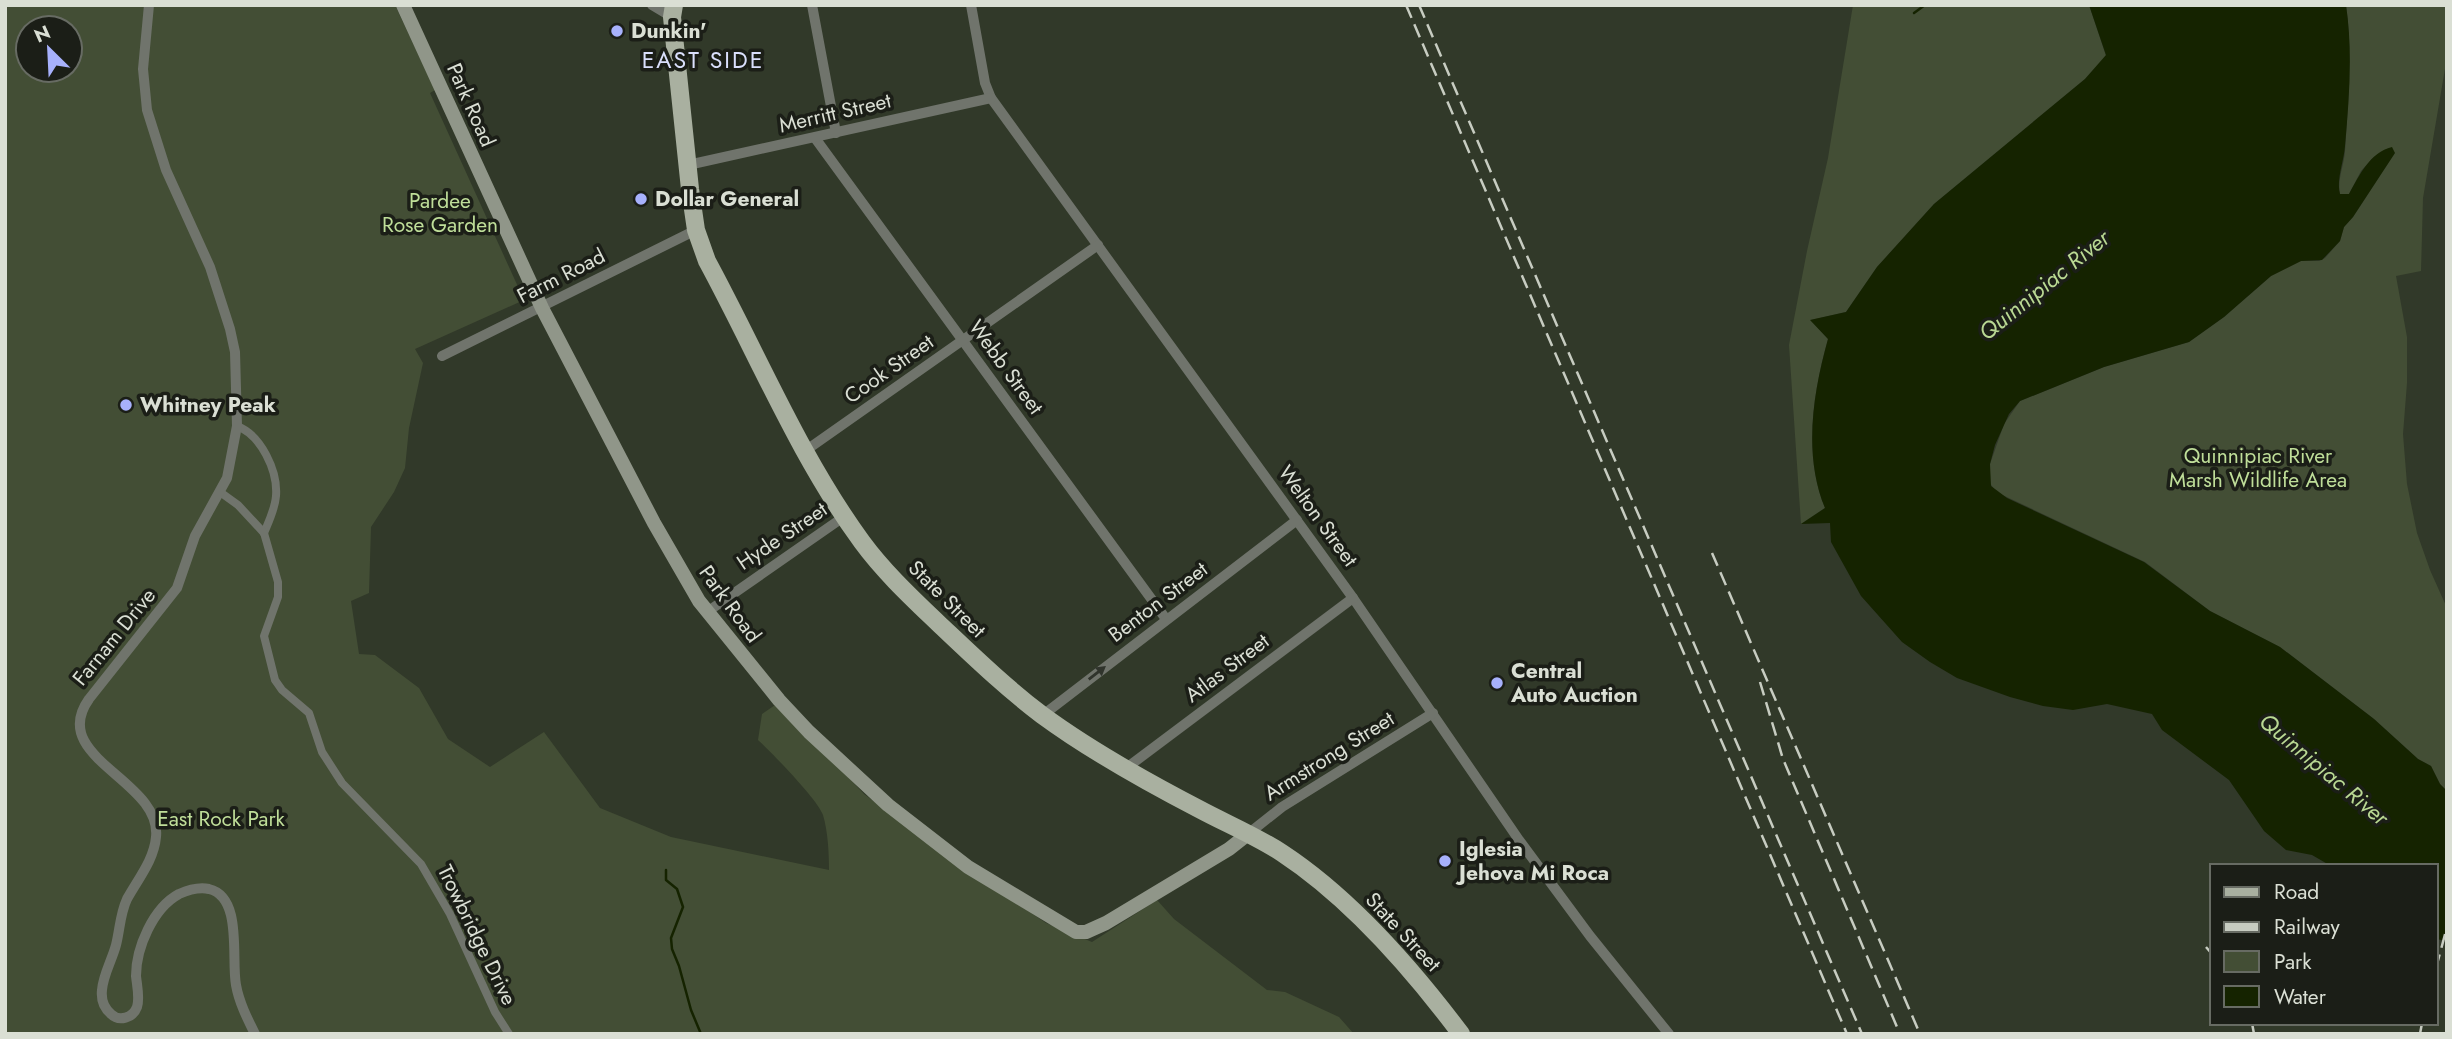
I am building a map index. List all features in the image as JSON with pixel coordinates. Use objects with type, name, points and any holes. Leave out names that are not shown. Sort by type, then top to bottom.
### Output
[{"type":"main road","name":"Park Road","points":[[404,5],[542,308],[673,557],[707,612],[793,716],[888,805],[968,867],[1076,932],[1086,932],[1106,923],[1229,849],[1248,834]]},
{"type":"main road","name":"State Street","points":[[673,11],[696,230],[707,261],[805,451],[864,544],[917,603],[972,655],[1043,715],[1125,769],[1282,853],[1332,891],[1407,969],[1461,1034]]},
{"type":"street","name":"Farnam Drive","points":[[149,5],[143,58],[147,110],[161,155],[210,267],[230,329],[235,352],[237,426],[231,464],[220,492],[195,536],[185,570],[173,595],[83,707],[79,721],[82,735],[93,754],[139,795],[151,813],[156,828],[150,857],[122,911],[116,946],[103,984],[102,999],[115,1017],[121,1018],[135,1011],[138,1001],[138,960],[150,928],[162,907],[182,893],[201,888],[211,889],[222,896],[230,910],[236,987],[240,1003],[255,1034]]},
{"type":"street","points":[[652,5],[673,11]]},
{"type":"street","points":[[812,5],[836,133]]},
{"type":"street","name":"Welton Street","points":[[971,5],[985,83],[991,98],[1353,598],[1519,840],[1590,936],[1669,1034]]},
{"type":"street","name":"Merritt Street","points":[[688,165],[991,98]]},
{"type":"street","name":"Webb Street","points":[[815,138],[1166,620]]},
{"type":"street","name":"Farm Road","points":[[442,356],[696,230]]},
{"type":"street","name":"Cook Street","points":[[805,451],[1098,245]]},
{"type":"street","points":[[237,426],[245,429],[261,448],[275,483],[275,506],[264,533]]},
{"type":"street","name":"Trowbridge Drive","points":[[220,492],[238,505],[264,533],[279,590],[264,636],[270,664],[279,685],[309,713],[322,752],[346,788],[421,864],[450,914],[495,1012],[509,1034]]},
{"type":"street","name":"Hyde Street","points":[[707,612],[845,516]]},
{"type":"street","name":"Benton Street","points":[[1043,715],[1297,520]]},
{"type":"street","name":"Atlas Street","points":[[1125,769],[1353,598]]},
{"type":"street","name":"Armstrong Street","points":[[1248,834],[1282,807],[1433,713]]},
{"type":"green space","name":"East Rock Park","points":[[5,5],[395,5],[435,90],[430,93],[524,300],[415,349],[423,363],[409,428],[405,468],[394,492],[371,527],[369,593],[351,601],[359,654],[375,655],[419,688],[448,739],[490,767],[544,732],[600,808],[671,837],[829,870],[823,815],[794,777],[758,740],[762,714],[778,703],[864,794],[1046,923],[1092,942],[1157,900],[1174,919],[1267,990],[1285,992],[1339,1017],[1354,1034],[5,1034]]},
{"type":"green space","points":[[1853,5],[2089,5],[2106,56],[2085,79],[1934,204],[1877,267],[1846,312],[1811,320],[1828,339],[1818,380],[1812,445],[1818,488],[1825,508],[1801,524],[1789,345],[1828,158]]},
{"type":"green space","name":"Quinnipiac River Marsh Wildlife Area","points":[[2346,5],[2447,5],[2447,57],[2423,198],[2421,271],[2396,276],[2407,337],[2403,434],[2407,484],[2417,533],[2447,608],[2447,791],[2440,784],[2431,766],[2418,759],[2374,719],[2280,647],[2210,611],[2145,562],[1996,492],[1990,483],[1990,464],[2004,424],[2020,401],[2104,367],[2189,342],[2224,317],[2271,276],[2301,261],[2319,261],[2325,258],[2340,241],[2344,227],[2394,154],[2371,160],[2361,171],[2349,194],[2340,194],[2349,78]]},
{"type":"water","name":"Quinnipiac River","points":[[2089,5],[2346,5],[2350,76],[2340,194],[2349,194],[2366,166],[2377,154],[2392,147],[2395,153],[2344,227],[2340,241],[2322,260],[2301,261],[2271,276],[2224,317],[2189,342],[2104,367],[2020,401],[2009,414],[1995,445],[1990,464],[1991,486],[2007,498],[2144,562],[2210,611],[2280,647],[2374,719],[2418,759],[2431,766],[2440,784],[2447,791],[2447,941],[2438,939],[2438,864],[2328,864],[2312,855],[2286,850],[2264,831],[2229,780],[2162,730],[2152,714],[2107,704],[2073,710],[2043,706],[1957,678],[1902,642],[1861,596],[1831,542],[1830,523],[1801,524],[1825,508],[1818,488],[1812,445],[1818,381],[1828,339],[1810,320],[1846,312],[1877,267],[1934,204],[2085,79],[2106,55]]},
{"type":"waterway","points":[[1914,13],[1925,5]]},
{"type":"waterway","points":[[666,870],[666,880],[677,889],[683,907],[671,938],[672,949],[701,1034]]},
{"type":"railway","points":[[1406,5],[1847,1034]]},
{"type":"railway","points":[[1419,5],[1862,1034]]},
{"type":"railway","points":[[1712,553],[1920,1034]]},
{"type":"railway","points":[[1760,682],[1783,759],[1900,1034]]},
{"type":"railway","points":[[2438,961],[2447,927]]},
{"type":"railway","points":[[2206,947],[2210,952]]},
{"type":"railway","points":[[2252,1025],[2254,1034]]},
{"type":"railway","points":[[2420,1034],[2422,1025]]},
{"type":"place","name":"Dunkin'","points":[[617,31]]},
{"type":"place","name":"Dollar General","points":[[641,199]]},
{"type":"place","name":"Whitney Peak","points":[[126,405]]},
{"type":"place","name":"Central Auto Auction","points":[[1497,683]]},
{"type":"place","name":"Iglesia Jehova Mi Roca","points":[[1445,861]]},
{"type":"district","name":"EAST SIDE","points":[[703,60]]},
{"type":"park label","name":"Pardee Rose Garden","points":[[440,213]]}]
